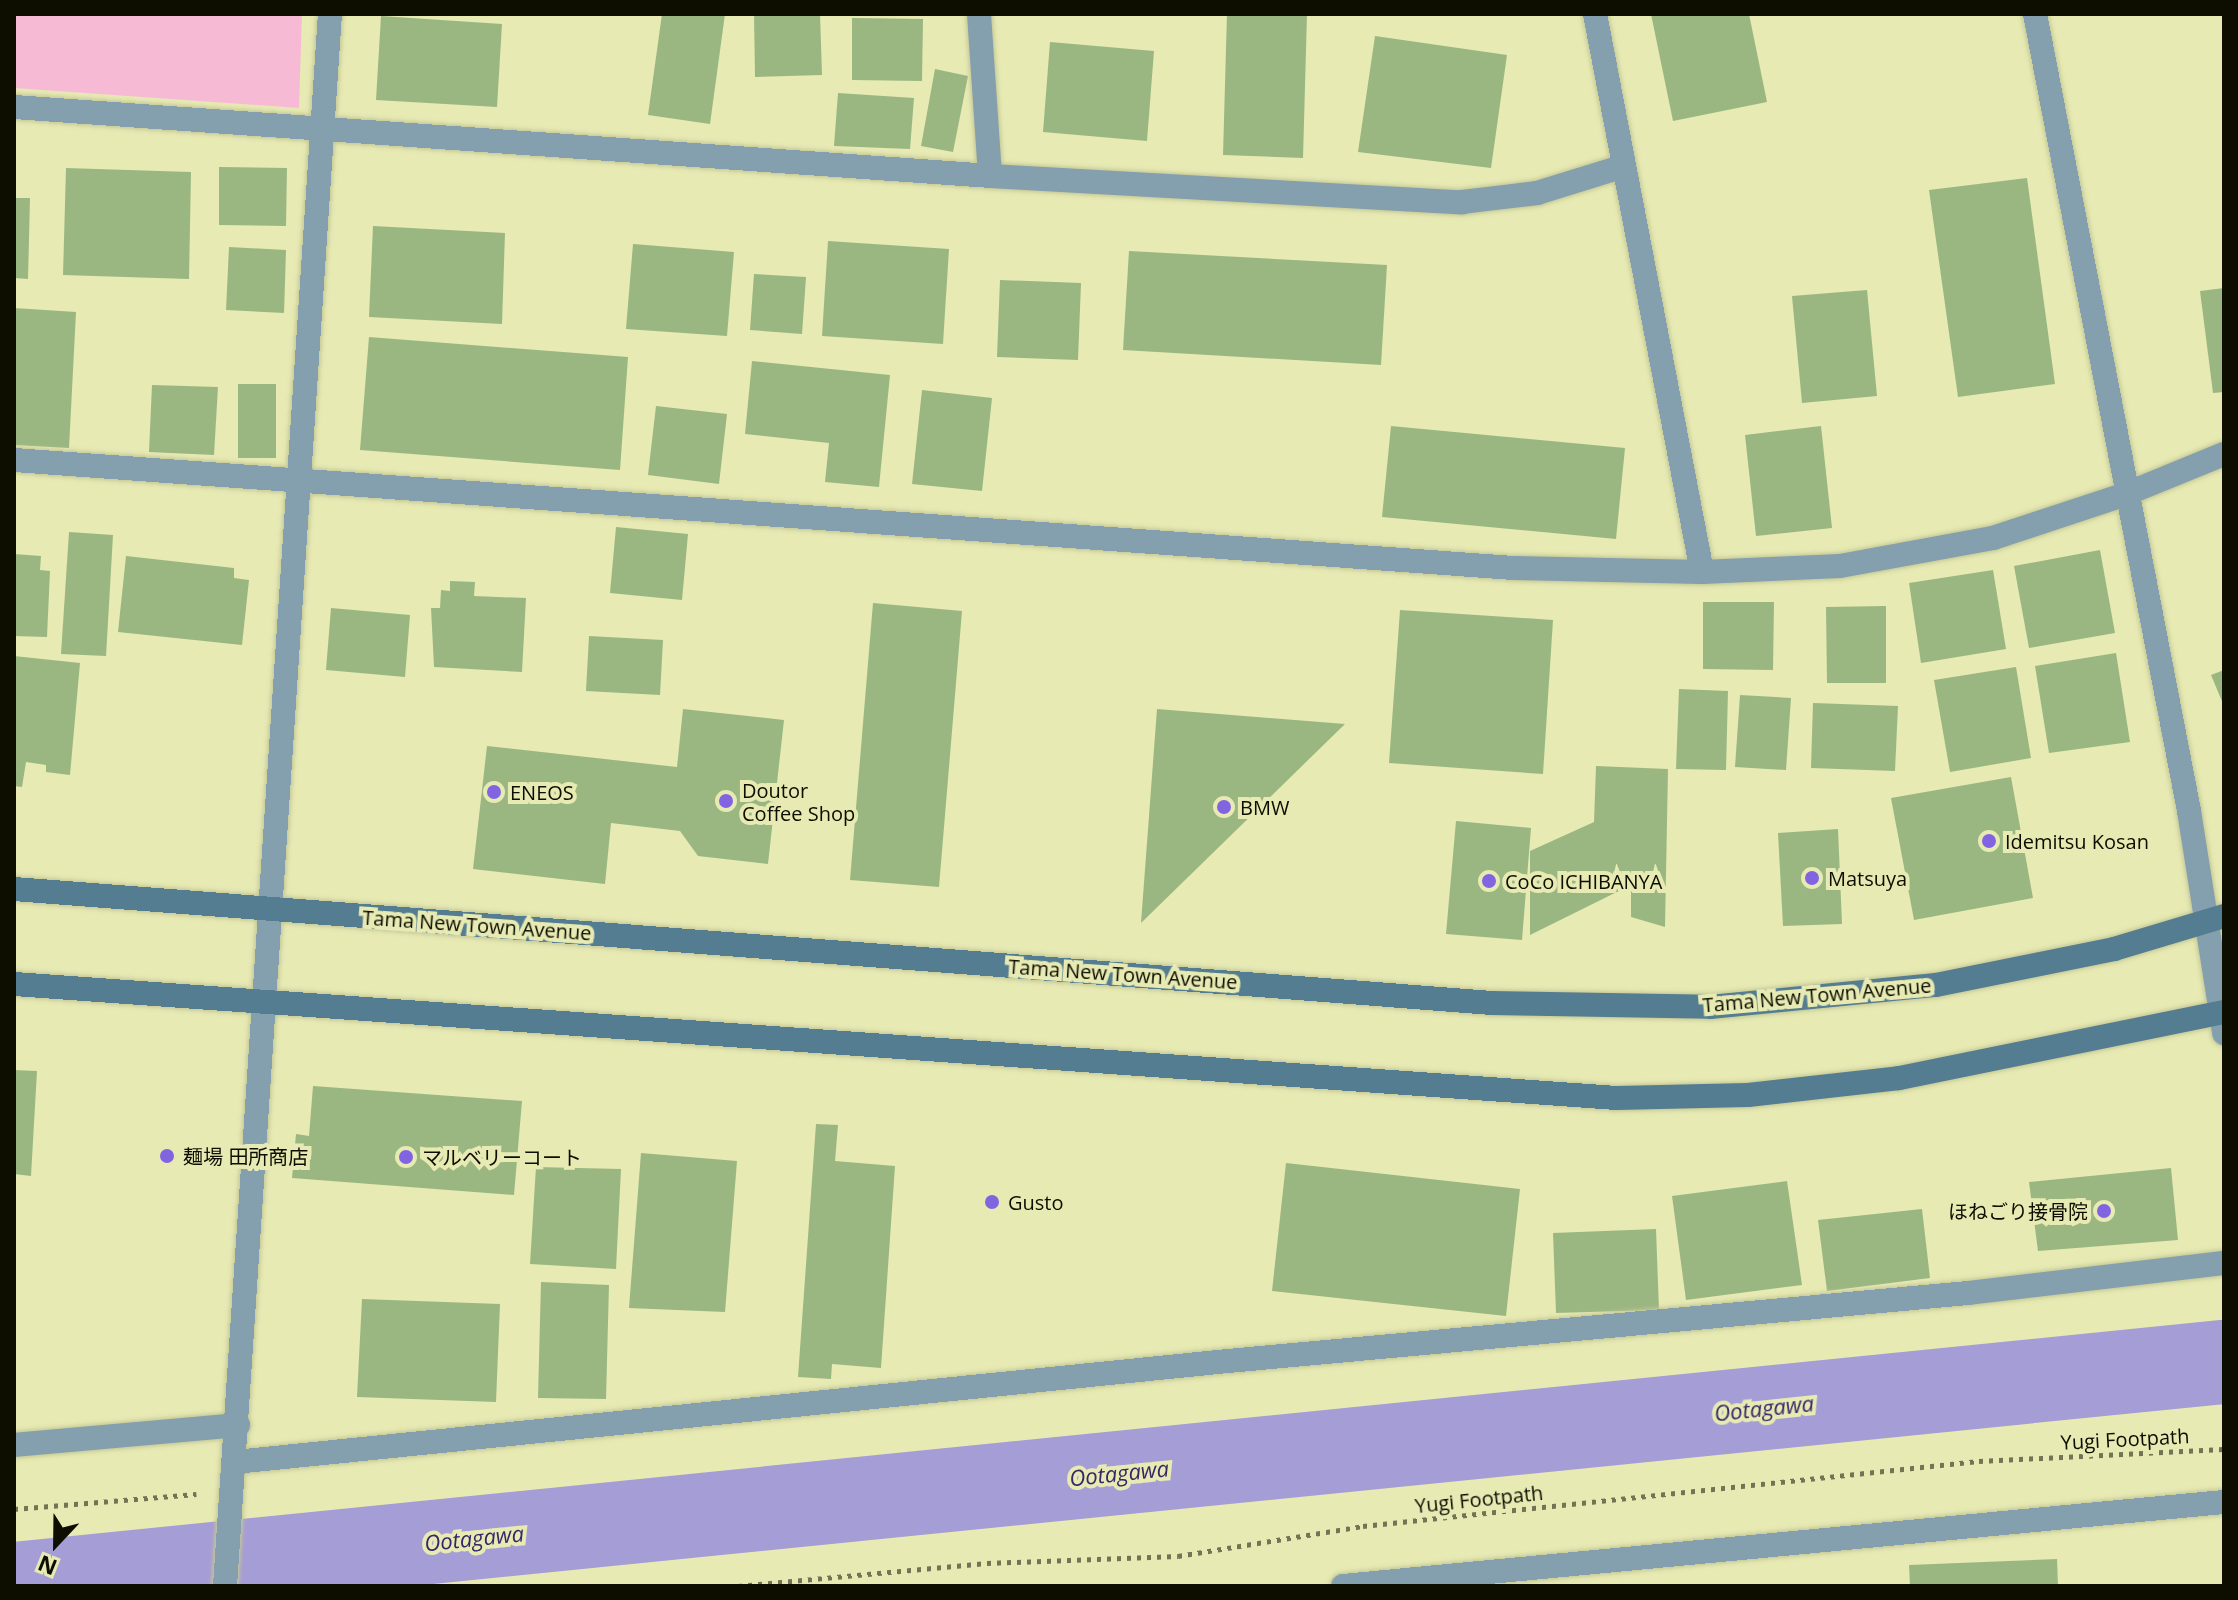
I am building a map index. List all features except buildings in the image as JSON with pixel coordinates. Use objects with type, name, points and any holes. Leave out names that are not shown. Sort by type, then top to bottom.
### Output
[{"type":"main road","name":"Tama New Town Avenue","points":[[14,889],[1491,1003],[1710,1007],[1936,985],[2114,949],[2215,919]]},
{"type":"main road","points":[[14,984],[267,999],[1617,1098],[1748,1095],[1899,1078],[2223,1020]]},
{"type":"street","points":[[225,1586],[302,481],[330,14]]},
{"type":"street","points":[[979,14],[990,176]]},
{"type":"street","points":[[1595,14],[1702,572]]},
{"type":"street","points":[[2035,14],[2126,494],[2215,919],[2223,1020]]},
{"type":"street","points":[[14,107],[990,176],[1462,202],[1537,193],[1624,166]]},
{"type":"street","points":[[14,460],[1514,568],[1702,572],[1840,566],[1993,538],[2126,494],[2224,454]]},
{"type":"street","points":[[235,1462],[1217,1362],[1968,1293],[2224,1263]]},
{"type":"street","points":[[14,1445],[238,1425]]},
{"type":"street","points":[[1343,1586],[2224,1502]]},
{"type":"path","name":"Yugi Footpath","points":[[738,1586],[987,1563],[1178,1556],[1363,1526],[1979,1461],[2224,1449]]},
{"type":"shaded area","points":[[14,14],[302,14],[299,108],[14,88]]},
{"type":"waterway","name":"Ootagawa","points":[[14,1584],[2224,1362]]},
{"type":"place","name":"ENEOS","points":[[494,792]]},
{"type":"place","name":"Doutor Coffee Shop","points":[[726,801]]},
{"type":"place","name":"BMW","points":[[1224,807]]},
{"type":"place","name":"Idemitsu Kosan","points":[[1989,841]]},
{"type":"place","name":"Matsuya","points":[[1812,878]]},
{"type":"place","name":"CoCo ICHIBANYA","points":[[1489,881]]},
{"type":"place","name":"麺場 田所商店","points":[[167,1156]]},
{"type":"place","name":"マルベリーコート","points":[[406,1157]]},
{"type":"place","name":"Gusto","points":[[992,1202]]},
{"type":"place","name":"ほねごり接骨院","points":[[2104,1211]]}]
